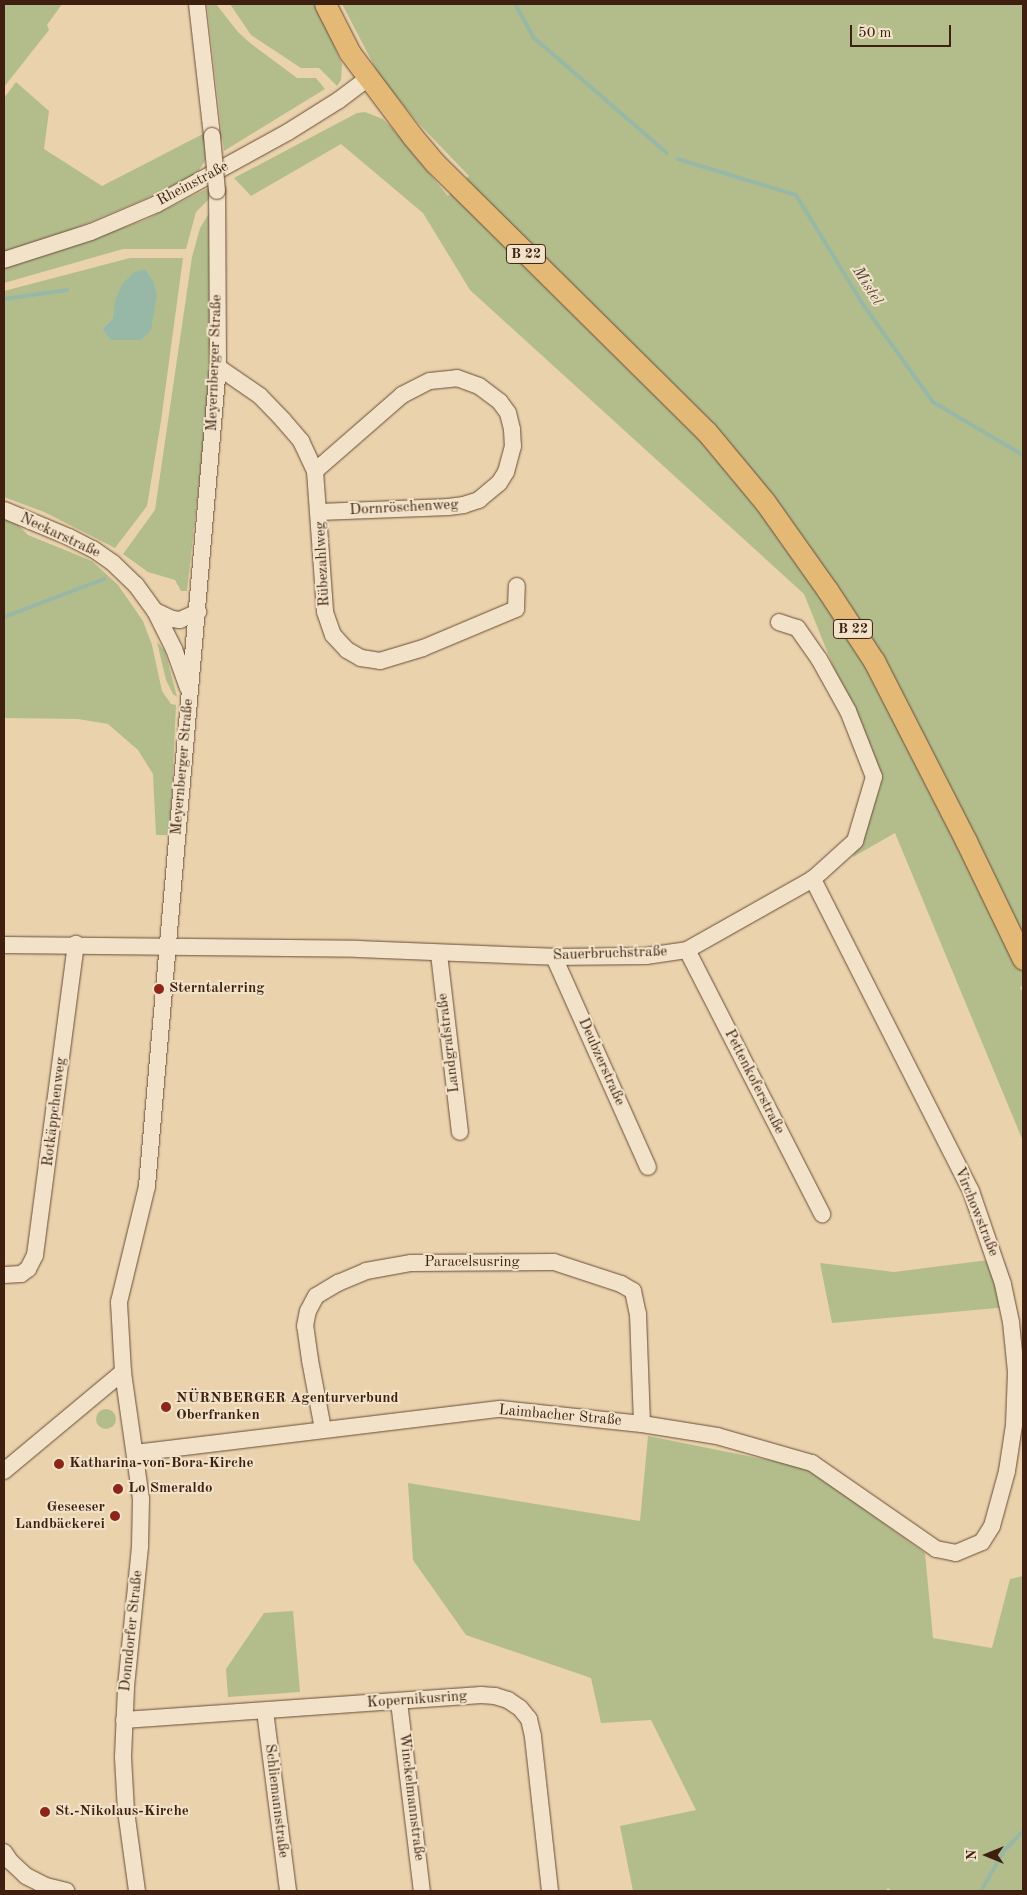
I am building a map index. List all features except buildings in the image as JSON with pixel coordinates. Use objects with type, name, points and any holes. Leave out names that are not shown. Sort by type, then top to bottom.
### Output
[{"type":"main road","name":"B 22","points":[[325,4],[350,54],[412,138],[706,431],[764,502],[828,591],[874,661],[966,840],[1023,960]]},
{"type":"street","name":"Meyernberger Straße","points":[[123,1372],[119,1302],[147,1186],[218,367],[217,192],[197,4]]},
{"type":"street","name":"Rheinstraße","points":[[4,260],[91,232],[158,204],[288,132],[339,100],[368,78]]},
{"type":"street","name":"Rübezahlweg","points":[[218,367],[260,396],[283,420],[301,441],[315,471],[320,512],[325,612],[333,635],[347,650],[361,658],[380,661],[423,648],[516,609],[517,586]]},
{"type":"street","name":"Dornröschenweg","points":[[315,471],[402,395],[430,380],[457,378],[479,386],[500,402],[508,413],[512,429],[513,446],[506,472],[499,483],[479,500],[464,506],[320,512]]},
{"type":"street","name":"Neckarstraße","points":[[4,510],[46,526],[93,549],[114,563],[136,585],[155,611],[174,649],[190,693]]},
{"type":"street","points":[[155,611],[172,619],[180,620],[198,612]]},
{"type":"street","name":"Sauerbruchstraße","points":[[168,947],[358,949],[439,954],[554,957],[646,956],[687,950],[813,879],[854,840],[874,777],[848,710],[819,659],[797,628],[779,622]]},
{"type":"street","name":"Virchowstraße","points":[[813,879],[971,1191],[996,1259],[1005,1292],[1011,1322],[1016,1372],[1014,1425],[1007,1471],[992,1526],[982,1542],[956,1553]]},
{"type":"street","points":[[4,945],[76,944],[168,947]]},
{"type":"street","name":"Rotkäppchenweg","points":[[4,1275],[21,1274],[28,1269],[35,1255],[76,944]]},
{"type":"street","name":"Pettenkoferstraße","points":[[687,950],[822,1214]]},
{"type":"street","name":"Landgrafstraße","points":[[439,954],[460,1132]]},
{"type":"street","name":"Deubzerstraße","points":[[554,957],[648,1167]]},
{"type":"street","name":"Paracelsusring","points":[[323,1430],[305,1326],[308,1311],[316,1296],[338,1283],[366,1271],[411,1263],[554,1262],[621,1284],[633,1291],[638,1314],[642,1424]]},
{"type":"street","points":[[4,1470],[123,1372]]},
{"type":"street","name":"Donndorfer Straße","points":[[123,1372],[140,1499],[140,1547],[124,1720],[126,1812],[133,1890]]},
{"type":"street","name":"Laimbacher Straße","points":[[135,1453],[501,1409],[642,1424],[717,1436],[812,1463],[936,1549],[956,1553]]},
{"type":"street","name":"Kopernikusring","points":[[124,1720],[487,1695],[508,1700],[520,1708],[529,1719],[533,1737],[550,1891]]},
{"type":"street","name":"Winckelmannstraße","points":[[399,1702],[422,1891]]},
{"type":"street","name":"Schliemannstraße","points":[[265,1711],[288,1891]]},
{"type":"street","points":[[4,1852],[10,1861],[26,1876],[46,1886],[66,1891]]},
{"type":"green space","points":[[4,4],[62,4],[47,25],[49,30],[4,87]]},
{"type":"green space","points":[[207,4],[216,4],[238,32],[250,43],[297,78],[316,78],[325,89],[224,151]]},
{"type":"green space","points":[[230,4],[316,4],[342,64],[341,80],[337,86],[319,68],[301,68],[251,35]]},
{"type":"green space","points":[[342,4],[1023,4],[1023,986],[1020,987],[1023,993],[1023,1141],[895,833],[853,857],[881,785],[804,594],[470,290],[423,213],[341,144],[251,196],[234,178],[357,113],[365,112],[383,119],[392,128],[448,196],[469,176],[419,124],[380,77]]},
{"type":"green space","points":[[16,82],[49,111],[44,149],[102,186],[203,134],[208,156],[194,178],[48,240],[4,253],[4,98]]},
{"type":"green space","points":[[212,186],[212,196],[196,212],[186,249],[123,249],[4,283],[4,266],[44,256],[145,220]]},
{"type":"green space","points":[[213,207],[212,369],[187,591],[181,591],[175,580],[148,572],[123,554],[155,510],[192,257],[200,228]]},
{"type":"green space","points":[[130,258],[183,258],[161,421],[147,506],[115,548],[44,512],[4,497],[4,291]],"holes":[[[113,318],[140,340],[110,340],[102,329]]]},
{"type":"green space","points":[[4,518],[17,524],[28,535],[92,561],[118,585],[143,621],[152,645],[162,691],[171,704],[176,705],[170,835],[156,835],[153,774],[138,750],[108,724],[78,719],[4,718]]},
{"type":"green space","points":[[157,642],[165,651],[177,697],[173,694],[166,680]]},
{"type":"green space","points":[[996,1259],[1008,1307],[832,1323],[820,1263],[894,1272]]},
{"type":"green space","points":[[102,1409],[110,1409],[116,1415],[116,1423],[110,1429],[102,1429],[96,1423],[96,1415]]},
{"type":"green space","points":[[648,1436],[808,1468],[925,1553],[933,1638],[992,1648],[1010,1579],[1023,1576],[1023,1891],[892,1891],[888,1888],[885,1891],[633,1891],[620,1826],[696,1810],[651,1720],[601,1723],[591,1678],[466,1635],[413,1560],[408,1483],[640,1521]]},
{"type":"green space","points":[[293,1611],[300,1692],[228,1697],[226,1669],[264,1613]]},
{"type":"shaded area","points":[[145,269],[153,281],[157,295],[151,330],[141,340],[110,340],[102,329],[113,318],[115,301],[122,284],[134,272]]},
{"type":"waterway","name":"Mistel","points":[[515,4],[533,37],[667,153]]},
{"type":"waterway","name":"Mistel","points":[[678,159],[796,195],[864,306],[933,402],[1023,455]]},
{"type":"waterway","points":[[4,299],[67,290]]},
{"type":"waterway","points":[[4,617],[104,579]]},
{"type":"waterway","points":[[981,1891],[1004,1851],[1023,1831]]},
{"type":"place","name":"Sterntalerring","points":[[159,989]]},
{"type":"place","name":"NÜRNBERGER Agenturverbund Oberfranken","points":[[166,1407]]},
{"type":"place","name":"Katharina-von-Bora-Kirche","points":[[59,1464]]},
{"type":"place","name":"Lo Smeraldo","points":[[118,1489]]},
{"type":"place","name":"Geseeser Landbäckerei","points":[[115,1516]]},
{"type":"place","name":"St.-Nikolaus-Kirche","points":[[45,1812]]}]
